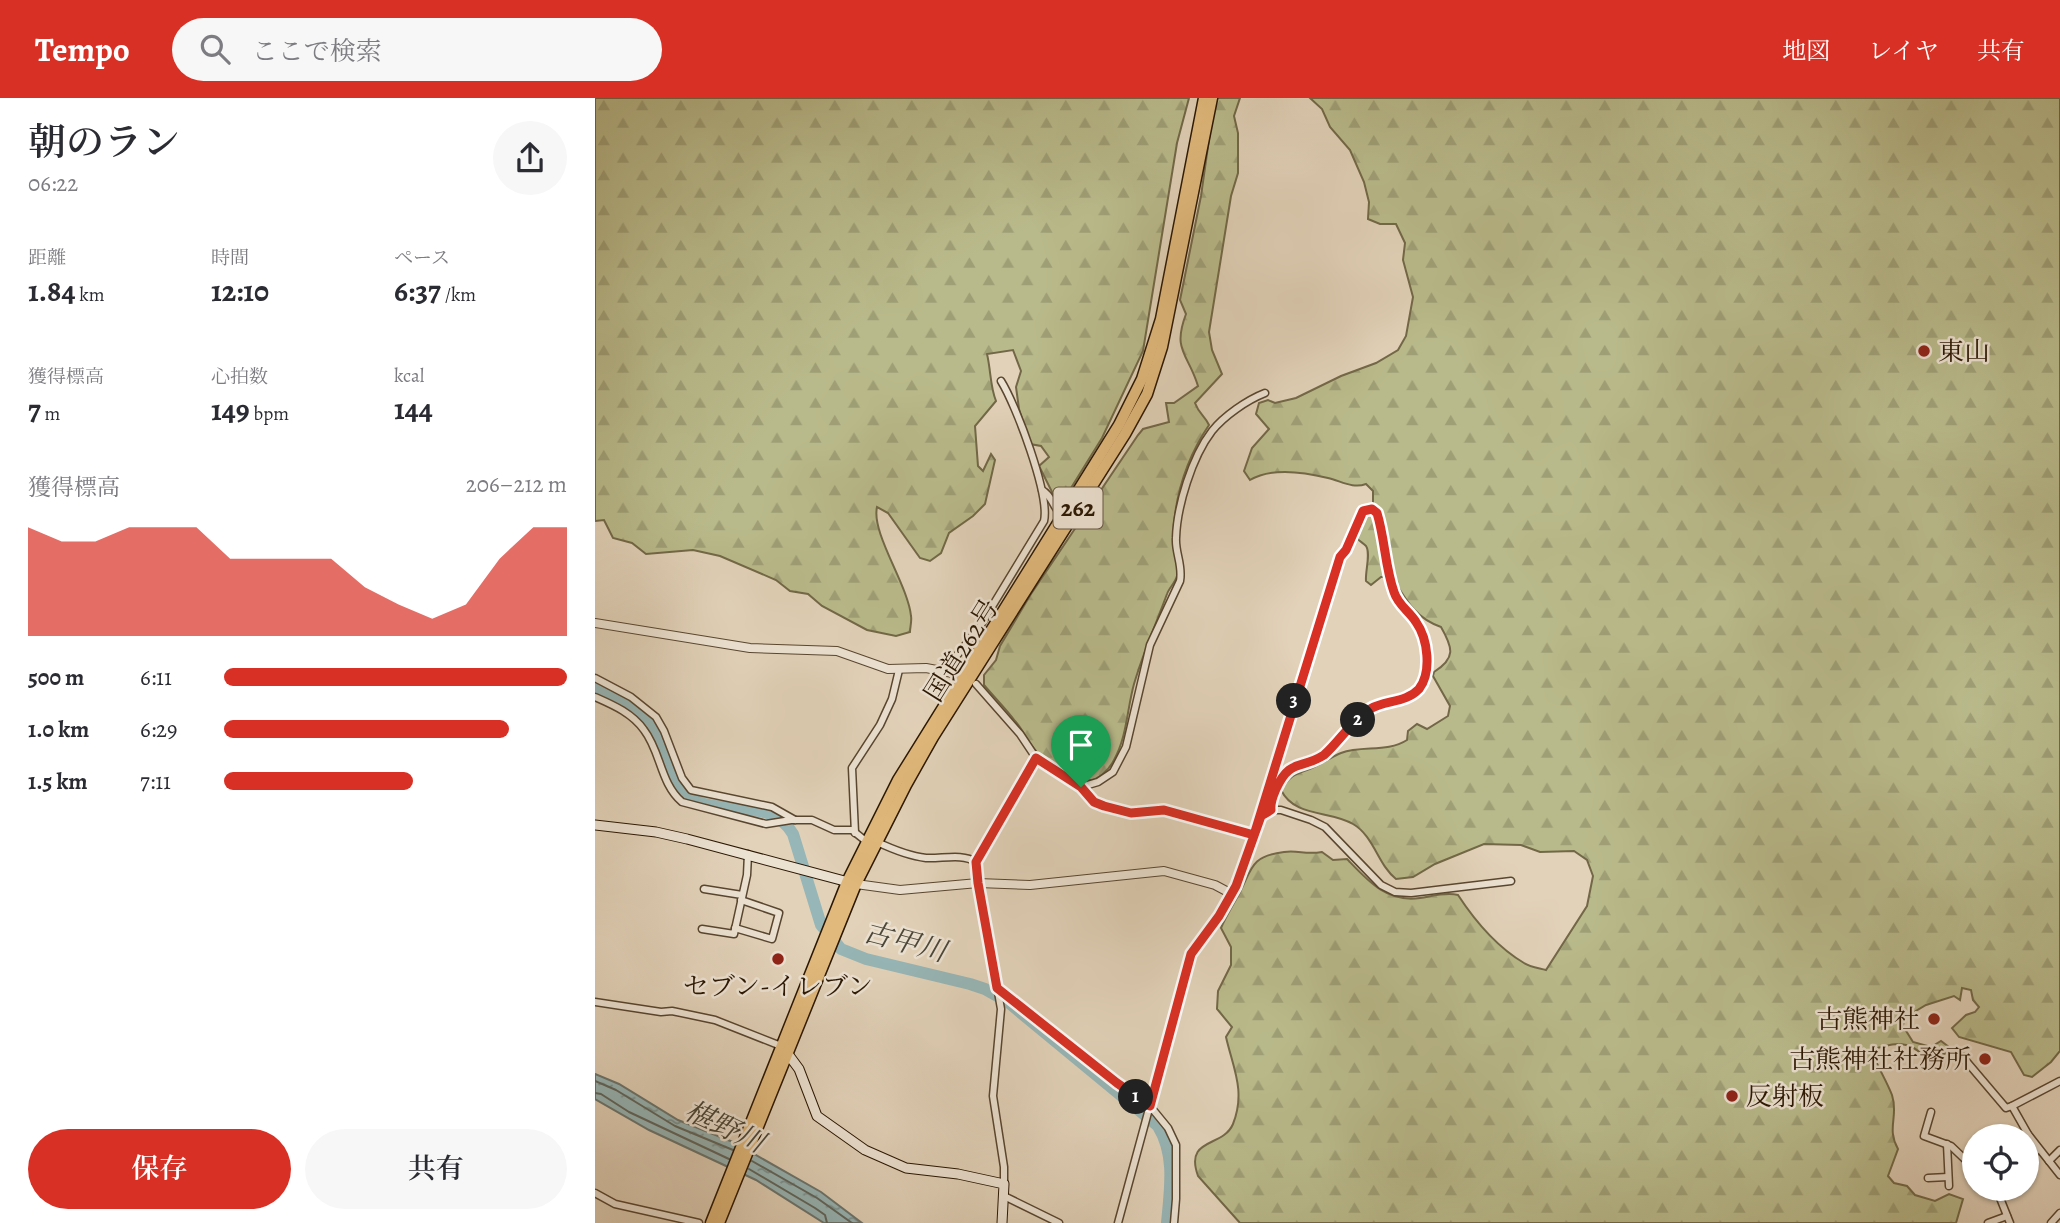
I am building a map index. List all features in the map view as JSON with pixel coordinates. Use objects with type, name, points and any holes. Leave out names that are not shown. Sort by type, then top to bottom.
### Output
[{"type":"highway","name":"国道262号","points":[[1065,519],[1132,403],[1149,360],[1161,319],[1204,98]]},
{"type":"highway","name":"国道262号","points":[[711,1223],[753,1129],[852,883],[898,780],[927,731],[1142,405],[1152,382],[1168,323],[1212,98]]},
{"type":"highway","name":"国道262号","points":[[719,1223],[753,1129]]},
{"type":"main road","points":[[595,825],[656,832],[748,853],[852,883]]},
{"type":"main road","points":[[785,1050],[799,1069],[817,1116],[866,1150],[906,1168],[958,1174],[1004,1184],[1002,1223]]},
{"type":"street","points":[[595,623],[750,648],[837,651],[875,665],[899,670],[926,668],[954,673],[954,659],[979,628],[1044,521],[1045,503],[1042,490],[1011,397],[1001,381]]},
{"type":"street","points":[[1081,787],[1098,782],[1113,772],[1126,747],[1150,645],[1180,581],[1182,570],[1175,547],[1178,509],[1195,461],[1211,432],[1218,425],[1265,393]]},
{"type":"street","points":[[1042,490],[1049,495],[1056,512],[1065,519]]},
{"type":"street","points":[[1118,1223],[1191,954],[1219,916],[1241,875],[1340,557],[1346,550],[1363,511],[1372,509],[1377,513],[1382,528],[1395,596],[1417,622],[1422,633],[1427,662],[1425,674],[1420,687],[1412,694],[1367,711],[1324,755],[1286,770],[1272,799],[1271,810]]},
{"type":"street","points":[[855,832],[852,768],[880,725],[892,699],[899,670]]},
{"type":"street","points":[[595,678],[631,697],[656,717],[682,779],[691,790],[772,807],[793,820]]},
{"type":"street","points":[[976,684],[1020,734],[1036,758],[1081,787],[1094,802],[1131,813],[1164,810],[1254,835]]},
{"type":"street","points":[[595,697],[624,711],[645,731],[668,785],[682,802],[766,824],[812,820],[834,830],[852,830],[872,842],[923,858],[969,858],[976,862]]},
{"type":"street","points":[[1004,1184],[993,1079],[1000,1009],[976,862],[1036,758]]},
{"type":"street","points":[[1261,816],[1271,810],[1281,810],[1325,827],[1381,885],[1395,892],[1411,893],[1511,881]]},
{"type":"street","points":[[702,929],[734,934],[748,853]]},
{"type":"street","points":[[852,883],[900,890],[978,883],[1030,885],[1164,871],[1215,885],[1230,893]]},
{"type":"street","points":[[704,889],[742,897],[779,913],[772,939],[735,928]]},
{"type":"street","points":[[998,989],[1150,1107],[1168,1128],[1176,1145],[1174,1223]]},
{"type":"street","points":[[595,1002],[661,1012],[672,1011],[715,1020],[785,1050]]},
{"type":"street","points":[[1961,1055],[2020,1124]]},
{"type":"street","points":[[2007,1108],[2060,1081]]},
{"type":"street","points":[[1931,1112],[1924,1136],[1947,1144],[1962,1157]]},
{"type":"street","points":[[1947,1144],[1949,1186]]},
{"type":"street","points":[[2039,1149],[2060,1175]]},
{"type":"street","points":[[2049,1161],[2060,1150]]},
{"type":"street","points":[[1928,1178],[1948,1177]]},
{"type":"street","points":[[595,1193],[615,1204],[699,1223]]},
{"type":"street","points":[[1005,1196],[1059,1223]]},
{"type":"street","points":[[1988,1223],[2008,1219],[2001,1201]]},
{"type":"street","points":[[2051,1223],[2060,1213]]},
{"type":"green space","points":[[595,98],[1189,98],[1177,143],[1143,351],[1102,438],[1066,496],[1055,498],[1039,466],[1049,457],[1041,446],[1030,444],[1019,409],[1016,387],[1021,371],[1013,350],[987,354],[996,401],[975,426],[978,466],[983,471],[991,454],[995,460],[985,504],[949,533],[941,553],[930,561],[920,558],[888,513],[877,507],[879,531],[908,603],[910,632],[896,636],[867,630],[822,606],[808,594],[790,591],[776,580],[720,556],[693,550],[646,554],[632,543],[613,538],[604,520],[595,521]]},
{"type":"green space","points":[[1217,98],[1240,98],[1234,116],[1238,133],[1238,173],[1231,196],[1209,332],[1212,350],[1222,374],[1195,403],[1209,425],[1188,466],[1179,495],[1173,540],[1178,571],[1138,672],[1122,742],[1112,764],[1102,774],[1090,780],[1079,779],[1059,770],[1041,756],[984,685],[984,675],[996,660],[1000,646],[1031,594],[1138,435],[1143,429],[1169,422],[1166,403],[1174,403],[1198,386],[1181,344],[1186,314],[1180,300]]},
{"type":"green space","points":[[1310,98],[2060,98],[2060,1051],[2032,1077],[2024,1075],[2011,1052],[1959,1037],[1952,1028],[1979,1007],[1973,1000],[1971,990],[1962,988],[1960,1000],[1954,996],[1926,1005],[1904,1018],[1903,1026],[1913,1042],[1931,1047],[1941,1041],[1949,1047],[1950,1052],[1931,1056],[1908,1045],[1897,1044],[1876,1048],[1873,1055],[1894,1102],[1893,1135],[1898,1149],[1888,1176],[1894,1183],[1907,1186],[1915,1195],[1935,1201],[1949,1194],[1962,1199],[1956,1223],[1240,1223],[1198,1176],[1196,1155],[1206,1144],[1228,1132],[1237,1112],[1237,1080],[1226,1037],[1232,1027],[1217,1009],[1218,991],[1231,965],[1231,947],[1221,928],[1258,860],[1284,852],[1322,852],[1333,860],[1347,859],[1388,894],[1408,899],[1444,894],[1458,895],[1479,924],[1514,957],[1546,970],[1587,906],[1593,876],[1587,860],[1574,851],[1540,852],[1521,845],[1484,844],[1435,864],[1413,877],[1396,879],[1360,829],[1344,820],[1295,805],[1281,790],[1293,776],[1341,753],[1399,744],[1407,740],[1408,731],[1417,724],[1427,729],[1448,716],[1450,706],[1433,676],[1446,662],[1450,652],[1441,627],[1418,613],[1392,577],[1381,577],[1371,585],[1366,581],[1367,549],[1357,538],[1365,515],[1373,504],[1373,491],[1366,484],[1352,485],[1299,473],[1268,473],[1250,480],[1244,471],[1252,448],[1269,429],[1256,414],[1259,403],[1268,400],[1275,403],[1296,398],[1341,376],[1376,363],[1398,350],[1406,336],[1413,297],[1403,260],[1405,243],[1396,224],[1380,224],[1368,219],[1369,202],[1364,182],[1350,150],[1330,127],[1322,109]]},
{"type":"water","points":[[595,1074],[619,1084],[678,1120],[733,1142],[821,1192],[862,1223],[824,1223],[756,1180],[649,1130],[595,1099]]},
{"type":"waterway","name":"古甲川","points":[[595,687],[629,703],[650,721],[677,784],[687,796],[714,806],[757,810],[771,814],[783,822],[793,834],[821,925],[841,949],[866,959],[985,989],[1008,1002],[1158,1126],[1164,1137],[1170,1161],[1167,1223]]},
{"type":"place","name":"東山","points":[[1924,351]]},
{"type":"place","name":"セブン-イレブン","points":[[778,959]]},
{"type":"place","name":"古熊神社","points":[[1934,1019]]},
{"type":"place","name":"古熊神社社務所","points":[[1985,1059]]},
{"type":"place","name":"反射板","points":[[1732,1096]]},
{"type":"route","points":[[1372,509],[1377,513],[1395,596],[1417,622],[1422,633],[1427,662],[1423,680],[1420,687],[1406,698],[1367,711],[1317,760],[1294,766],[1282,775],[1270,805],[1271,810],[1261,816],[1236,886],[1209,932],[1196,944],[1191,954],[1150,1106],[997,988],[976,862],[1036,758],[1081,787],[1094,802],[1104,806],[1131,813],[1164,810],[1254,835],[1340,557],[1346,550],[1363,511],[1372,509]]},
{"type":"water label","name":"椹野川","points":[[725,1126]]}]
